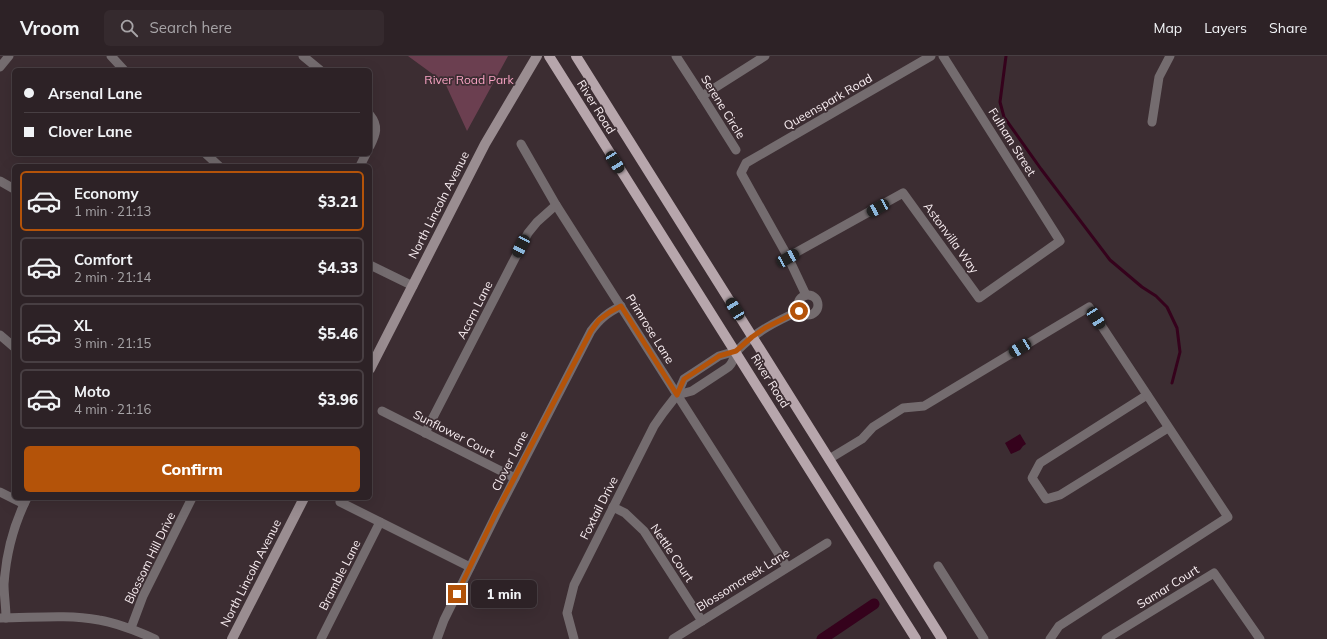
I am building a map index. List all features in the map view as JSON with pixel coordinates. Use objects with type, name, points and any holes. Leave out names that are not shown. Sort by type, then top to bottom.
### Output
[{"type":"main road","name":"North Lincoln Avenue","points":[[372,365],[485,144],[537,56]]},
{"type":"main road","name":"River Road","points":[[549,56],[916,639]]},
{"type":"main road","name":"River Road","points":[[576,56],[942,639]]},
{"type":"main road","name":"North Lincoln Avenue","points":[[232,639],[303,500]]},
{"type":"street","points":[[0,67],[9,56]]},
{"type":"street","points":[[111,56],[122,68]]},
{"type":"street","points":[[303,56],[318,68]]},
{"type":"street","name":"Serene Circle","points":[[676,56],[736,150]]},
{"type":"street","points":[[702,96],[765,56]]},
{"type":"street","name":"Queenspark Road","points":[[788,258],[741,173],[746,163],[931,56]]},
{"type":"street","name":"Fulham Street","points":[[943,56],[1060,241],[979,298]]},
{"type":"street","points":[[1152,122],[1159,77],[1170,56]]},
{"type":"street","points":[[372,118],[376,128],[372,140]]},
{"type":"street","name":"Primrose Lane","points":[[521,144],[556,205],[787,567]]},
{"type":"street","points":[[0,181],[12,188]]},
{"type":"street","name":"Astonvilla Way","points":[[788,258],[903,193],[979,298]]},
{"type":"street","name":"Acorn Lane","points":[[425,433],[528,233],[537,222],[556,205]]},
{"type":"street","points":[[788,258],[806,295]]},
{"type":"street","points":[[372,266],[412,286]]},
{"type":"street","points":[[806,295],[813,296],[816,299],[818,306],[817,310],[812,315],[804,315],[799,311],[797,305],[801,297],[806,295]]},
{"type":"street","name":"Clover Lane","points":[[437,639],[470,567],[591,331],[599,320],[621,306]]},
{"type":"street","points":[[829,459],[862,439],[873,427],[903,408],[924,406],[1089,307],[1228,517],[1060,626],[1050,639]]},
{"type":"street","points":[[677,395],[692,391],[732,365],[736,351],[752,337],[765,328],[799,311]]},
{"type":"street","points":[[0,335],[12,345]]},
{"type":"street","name":"Foxtail Drive","points":[[574,639],[568,613],[574,585],[654,426],[677,395],[684,379],[719,356],[736,351]]},
{"type":"street","points":[[1147,395],[1040,463],[1032,478],[1046,500],[1060,495],[1168,428]]},
{"type":"street","name":"Sunflower Court","points":[[382,411],[515,478]]},
{"type":"street","points":[[0,492],[12,496]]},
{"type":"street","name":"Blossom Hill Drive","points":[[131,628],[143,596],[191,500]]},
{"type":"street","points":[[26,501],[8,550],[4,585],[3,618],[73,617],[100,620],[131,628],[154,639]]},
{"type":"street","points":[[340,502],[470,567]]},
{"type":"street","name":"Nettle Court","points":[[613,507],[625,513],[644,531],[702,621]]},
{"type":"street","name":"Bramble Lane","points":[[321,639],[380,522]]},
{"type":"street","name":"Blossomcreek Lane","points":[[673,639],[827,543]]},
{"type":"street","points":[[938,566],[984,639]]},
{"type":"street","name":"Samar Court","points":[[1106,639],[1214,573],[1260,639]]},
{"type":"green space","name":"River Road Park","points":[[408,56],[508,56],[467,131],[445,83]]},
{"type":"shaded area","points":[[1020,434],[1026,444],[1020,450],[1011,454],[1005,443]]},
{"type":"waterway","points":[[1006,56],[1000,102],[1004,117],[1041,169],[1110,260],[1142,287],[1156,296],[1167,307],[1177,328],[1180,352],[1172,383]]},
{"type":"waterway","points":[[822,639],[874,604]]},
{"type":"route","points":[[457,594],[496,513],[591,331],[599,320],[621,306],[677,395],[684,379],[719,356],[736,351],[765,328],[799,311]]}]
